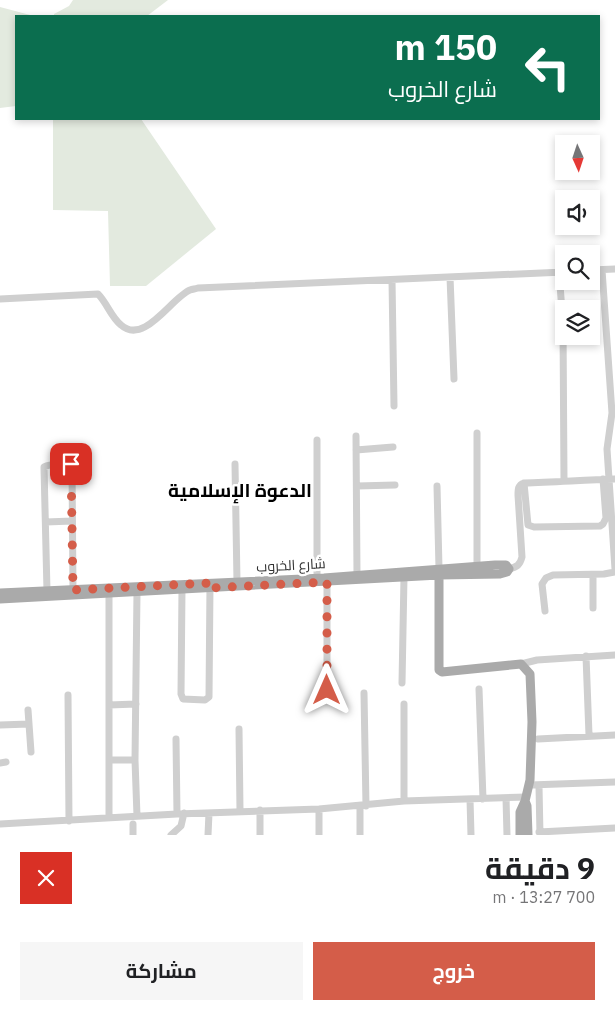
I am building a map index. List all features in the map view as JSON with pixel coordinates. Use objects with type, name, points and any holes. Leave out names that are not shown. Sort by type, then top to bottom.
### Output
[{"type":"main road","name":"شارع الخروب","points":[[0,593],[73,590],[210,586],[327,582],[404,577],[439,571],[477,566],[506,565],[509,568],[507,572],[500,574],[439,571],[357,575],[237,582],[210,586],[182,589],[0,599]]},
{"type":"main road","points":[[439,571],[439,670],[442,672],[521,664],[530,674],[535,785],[520,812],[520,835]]},
{"type":"main road","points":[[526,799],[528,835]]},
{"type":"street","points":[[545,612],[542,584],[546,578],[553,575],[593,575],[615,570],[614,526],[607,449],[612,438],[612,413],[602,270],[615,269]]},
{"type":"street","points":[[0,299],[98,294],[121,326],[130,330],[136,330],[152,322],[190,290],[555,272]]},
{"type":"street","points":[[450,277],[454,378]]},
{"type":"street","points":[[392,280],[394,406]]},
{"type":"street","points":[[562,290],[564,481]]},
{"type":"street","points":[[477,433],[477,566]]},
{"type":"street","points":[[356,436],[357,575]]},
{"type":"street","points":[[317,440],[317,578]]},
{"type":"street","points":[[356,450],[393,447]]},
{"type":"street","points":[[47,591],[44,467],[65,464],[72,466],[73,590]]},
{"type":"street","points":[[235,464],[237,582]]},
{"type":"street","points":[[509,568],[517,566],[522,557],[518,495],[518,488],[521,484],[609,479]]},
{"type":"street","points":[[524,483],[527,520],[530,527],[600,526],[606,518],[609,479]]},
{"type":"street","points":[[356,486],[395,485]]},
{"type":"street","points":[[437,486],[439,571]]},
{"type":"street","points":[[46,522],[72,522]]},
{"type":"street","points":[[593,575],[594,608]]},
{"type":"street","points":[[402,683],[404,577]]},
{"type":"street","points":[[327,582],[327,690]]},
{"type":"street","points":[[182,589],[181,694],[183,699],[205,700],[209,697],[210,586]]},
{"type":"street","points":[[137,592],[135,760],[137,816]]},
{"type":"street","points":[[109,593],[109,818]]},
{"type":"street","points":[[521,664],[537,660],[615,655]]},
{"type":"street","points":[[586,656],[589,735]]},
{"type":"street","points":[[479,689],[483,799]]},
{"type":"street","points":[[360,835],[363,806],[364,693]]},
{"type":"street","points":[[68,695],[69,820]]},
{"type":"street","points":[[109,705],[136,704]]},
{"type":"street","points":[[404,704],[404,801]]},
{"type":"street","points":[[28,710],[31,752]]},
{"type":"street","points":[[0,725],[29,724]]},
{"type":"street","points":[[239,729],[240,811]]},
{"type":"street","points":[[538,739],[615,735]]},
{"type":"street","points":[[171,835],[181,826],[176,739]]},
{"type":"street","points":[[109,760],[135,760]]},
{"type":"street","points":[[615,782],[535,785],[539,834],[615,828]]},
{"type":"street","points":[[506,798],[507,835]]},
{"type":"street","points":[[470,799],[471,835]]},
{"type":"street","points":[[0,824],[363,806],[404,801],[526,799]]},
{"type":"street","points":[[319,808],[319,835]]},
{"type":"street","points":[[260,810],[260,835]]},
{"type":"street","points":[[208,835],[209,813]]},
{"type":"street","points":[[133,824],[133,835]]},
{"type":"shaded area","points":[[73,0],[168,0],[148,15],[54,15],[69,6]]},
{"type":"shaded area","points":[[0,7],[30,15],[15,15],[15,106],[0,108]]},
{"type":"shaded area","points":[[53,120],[142,120],[216,229],[146,286],[110,286],[108,211],[53,210]]},
{"type":"district","name":"الدعوة الإسلامية","points":[[240,490]]},
{"type":"route","points":[[71,464],[73,590],[210,583],[209,588],[327,582],[327,690]]}]
